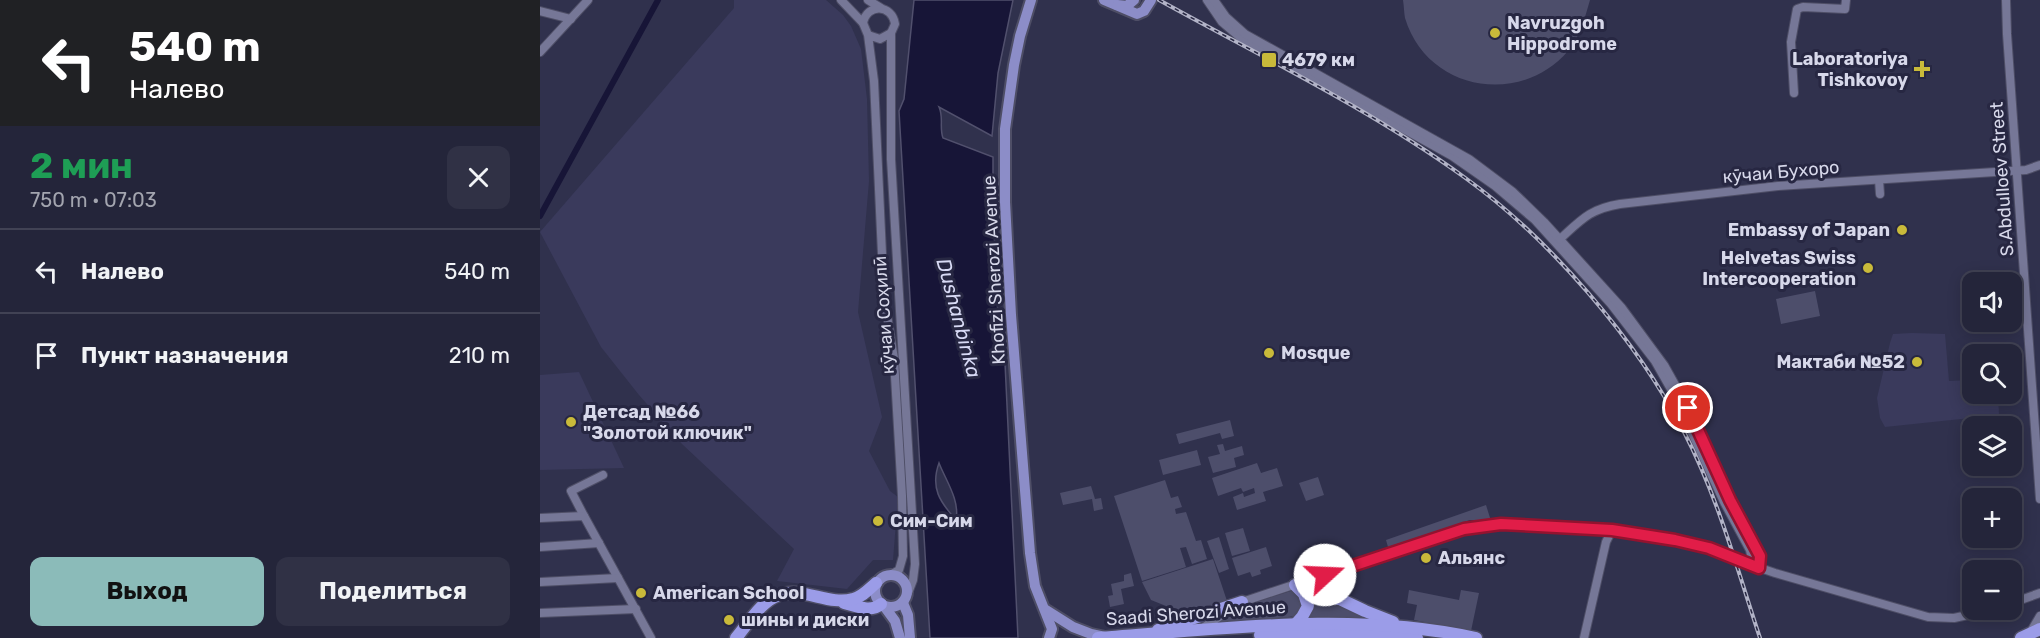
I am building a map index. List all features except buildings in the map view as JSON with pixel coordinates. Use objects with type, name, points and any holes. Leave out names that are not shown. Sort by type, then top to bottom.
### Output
[{"type":"highway","points":[[1339,569],[1330,584],[1331,591],[1339,600]]},
{"type":"highway","points":[[828,599],[855,599],[876,583]]},
{"type":"highway","points":[[1299,584],[1415,633]]},
{"type":"highway","points":[[1295,625],[1308,606],[1299,584]]},
{"type":"highway","points":[[736,638],[747,632],[769,600],[780,594],[792,593],[828,599],[868,609],[883,605]]},
{"type":"highway","points":[[1148,634],[1242,602]]},
{"type":"highway","name":"Saadi Sherozi Avenue","points":[[1098,638],[1148,634],[1194,635],[1295,625],[1336,624],[1476,638]]},
{"type":"highway","name":"Saadi Sherozi Avenue","points":[[1217,638],[1316,633],[1415,633]]},
{"type":"main road","name":"Khofizi Sherozi Avenue","points":[[1031,0],[1020,36],[1009,93],[1005,129],[1005,202],[1011,327],[1030,553],[1035,586],[1052,629],[1049,638]]},
{"type":"main road","points":[[1104,0],[1137,14],[1144,11],[1151,0]]},
{"type":"main road","points":[[1117,5],[1126,6],[1134,0]]},
{"type":"main road","points":[[883,605],[894,607],[905,598],[906,584],[901,577],[886,575],[876,583],[874,592],[883,605],[895,621],[899,635]]},
{"type":"main road","name":"кӯчаи Соҳилӣ","points":[[905,598],[910,638]]},
{"type":"main road","points":[[1046,610],[1072,627],[1106,638]]},
{"type":"street","points":[[540,52],[588,0]]},
{"type":"street","name":"кӯчаи Соҳилӣ","points":[[841,0],[863,23],[868,35],[874,81],[884,297],[894,359],[902,496],[903,556],[899,570],[892,574]]},
{"type":"street","points":[[868,0],[881,8]]},
{"type":"street","points":[[1207,0],[1218,18],[1234,33],[1446,145],[1482,168],[1526,203],[1627,313],[1669,372],[1730,500],[1760,556],[1759,568]]},
{"type":"street","points":[[1214,0],[1226,17],[1237,27],[1295,66]]},
{"type":"street","points":[[1794,93],[1791,42],[1797,9],[1800,7],[1845,9],[1846,0]]},
{"type":"street","name":"S.Abdulloev Street","points":[[2007,0],[2007,34],[2017,171],[2036,369],[2040,499]]},
{"type":"street","points":[[863,23],[868,11],[881,8]]},
{"type":"street","name":"кӯчаи Соҳилӣ","points":[[881,8],[887,10],[893,18],[894,27],[891,33],[891,159],[915,564],[913,580],[905,598]]},
{"type":"street","points":[[540,10],[571,19]]},
{"type":"street","points":[[868,35],[880,39],[891,33]]},
{"type":"street","points":[[1367,105],[1461,161],[1510,197],[1617,311],[1650,354],[1672,390],[1724,502],[1750,550],[1749,564]]},
{"type":"street","points":[[877,160],[891,159]]},
{"type":"street","name":"кӯчаи Бухоро","points":[[1560,239],[1590,213],[1609,206],[1742,190],[2030,170],[2040,165]]},
{"type":"street","points":[[1879,180],[1880,194]]},
{"type":"street","points":[[603,475],[571,491],[651,638]]},
{"type":"street","points":[[540,518],[584,516]]},
{"type":"street","points":[[1194,635],[1242,602],[1464,529],[1501,524],[1612,530],[1691,544],[1709,548],[1759,568],[1928,617],[1962,616]]},
{"type":"street","points":[[1584,638],[1606,542],[1612,530]]},
{"type":"street","points":[[540,547],[599,543]]},
{"type":"street","points":[[540,582],[618,578]]},
{"type":"street","points":[[2022,599],[2040,593]]},
{"type":"street","points":[[540,613],[636,609]]},
{"type":"street","points":[[2030,634],[2040,616]]},
{"type":"shaded area","points":[[734,0],[826,0],[843,15],[851,26],[861,49],[867,99],[869,181],[858,312],[882,417],[869,451],[890,491],[898,497],[893,560],[873,560],[847,589],[777,581],[794,549],[682,444],[639,395],[601,347],[540,232],[734,8]]},
{"type":"shaded area","name":"Navruzgoh Hippodrome","points":[[1403,0],[1590,0],[1579,33],[1568,51],[1548,69],[1525,80],[1501,84],[1477,83],[1454,75],[1433,62],[1416,43],[1405,18]]},
{"type":"shaded area","points":[[1815,291],[1820,316],[1781,324],[1776,299]]},
{"type":"shaded area","name":"Мактаби №52","points":[[1893,334],[1945,334],[1949,381],[1962,380],[1962,404],[1998,404],[1999,415],[1962,416],[1962,419],[1885,427],[1880,418],[1877,398]]},
{"type":"shaded area","name":"Детсад №66 \"Золотой ключик\"","points":[[579,372],[624,468],[540,470],[540,375]]},
{"type":"shaded area","points":[[1230,420],[1234,436],[1222,439],[1220,433],[1179,444],[1176,434]]},
{"type":"shaded area","points":[[1223,444],[1225,451],[1242,446],[1244,455],[1234,458],[1236,467],[1213,473],[1208,457],[1220,454],[1217,445]]},
{"type":"shaded area","points":[[1197,450],[1201,465],[1163,475],[1159,460]]},
{"type":"shaded area","points":[[1257,463],[1261,473],[1277,468],[1283,486],[1263,492],[1266,501],[1237,510],[1233,497],[1243,493],[1244,497],[1255,493],[1254,488],[1243,492],[1241,488],[1218,496],[1212,478]]},
{"type":"shaded area","points":[[1318,477],[1324,495],[1306,501],[1299,483]]},
{"type":"shaded area","points":[[1165,480],[1171,498],[1178,496],[1182,507],[1175,509],[1176,514],[1186,512],[1196,541],[1201,540],[1207,559],[1192,564],[1186,547],[1180,548],[1186,567],[1142,581],[1114,496]]},
{"type":"shaded area","points":[[1091,486],[1095,499],[1101,498],[1103,509],[1094,511],[1092,499],[1063,505],[1060,493]]},
{"type":"shaded area","points":[[1486,505],[1491,521],[1470,520],[1388,547],[1386,540]]},
{"type":"shaded area","points":[[1243,528],[1250,551],[1232,556],[1225,533]]},
{"type":"shaded area","points":[[1219,537],[1229,569],[1219,573],[1207,541]]},
{"type":"shaded area","points":[[1266,547],[1272,566],[1260,570],[1261,574],[1252,577],[1250,572],[1238,576],[1232,558]]},
{"type":"shaded area","points":[[1213,559],[1227,601],[1186,614],[1151,600],[1142,582]]},
{"type":"shaded area","points":[[1131,573],[1134,586],[1121,589],[1124,604],[1110,607],[1108,596],[1113,595],[1111,584],[1124,581],[1124,575]]},
{"type":"shaded area","points":[[1306,589],[1378,620],[1308,619],[1314,601]]},
{"type":"shaded area","points":[[1294,590],[1305,601],[1298,616],[1214,624],[1259,601]]},
{"type":"shaded area","points":[[1409,590],[1459,600],[1461,590],[1479,593],[1471,631],[1414,620],[1417,605],[1407,603]]},
{"type":"water","name":"Dushanbinka","points":[[914,0],[1013,0],[998,73],[992,136],[939,107],[943,138],[993,157],[998,317],[1005,363],[1018,638],[930,638],[899,111],[904,99]],"holes":[[[939,463],[952,491],[956,505],[956,520],[938,494],[936,472]]]},
{"type":"waterway","points":[[540,216],[658,0]]},
{"type":"railway","points":[[1159,0],[1314,84],[1428,152],[1496,201],[1558,260],[1588,292],[1642,362],[1684,432],[1717,508],[1760,638]]},
{"type":"place","name":"Navruzgoh Hippodrome","points":[[1495,33]]},
{"type":"place","name":"4679 км","points":[[1269,60]]},
{"type":"place","name":"Laboratoriya Tishkovoy","points":[[1922,69]]},
{"type":"place","name":"Embassy of Japan","points":[[1902,230]]},
{"type":"place","name":"Helvetas Swiss Intercooperation","points":[[1868,268]]},
{"type":"place","name":"Mosque","points":[[1269,353]]},
{"type":"place","name":"Мактаби №52","points":[[1917,362]]},
{"type":"place","name":"Детсад №66 \"Золотой ключик\"","points":[[571,422]]},
{"type":"place","name":"Сим-Сим","points":[[878,521]]},
{"type":"place","name":"Альянс","points":[[1426,558]]},
{"type":"place","name":"American School","points":[[641,593]]},
{"type":"place","name":"шины и диски","points":[[729,620]]},
{"type":"route","points":[[1325,575],[1464,529],[1501,524],[1612,530],[1675,540],[1709,548],[1759,568],[1760,556],[1721,482],[1688,408]]}]
